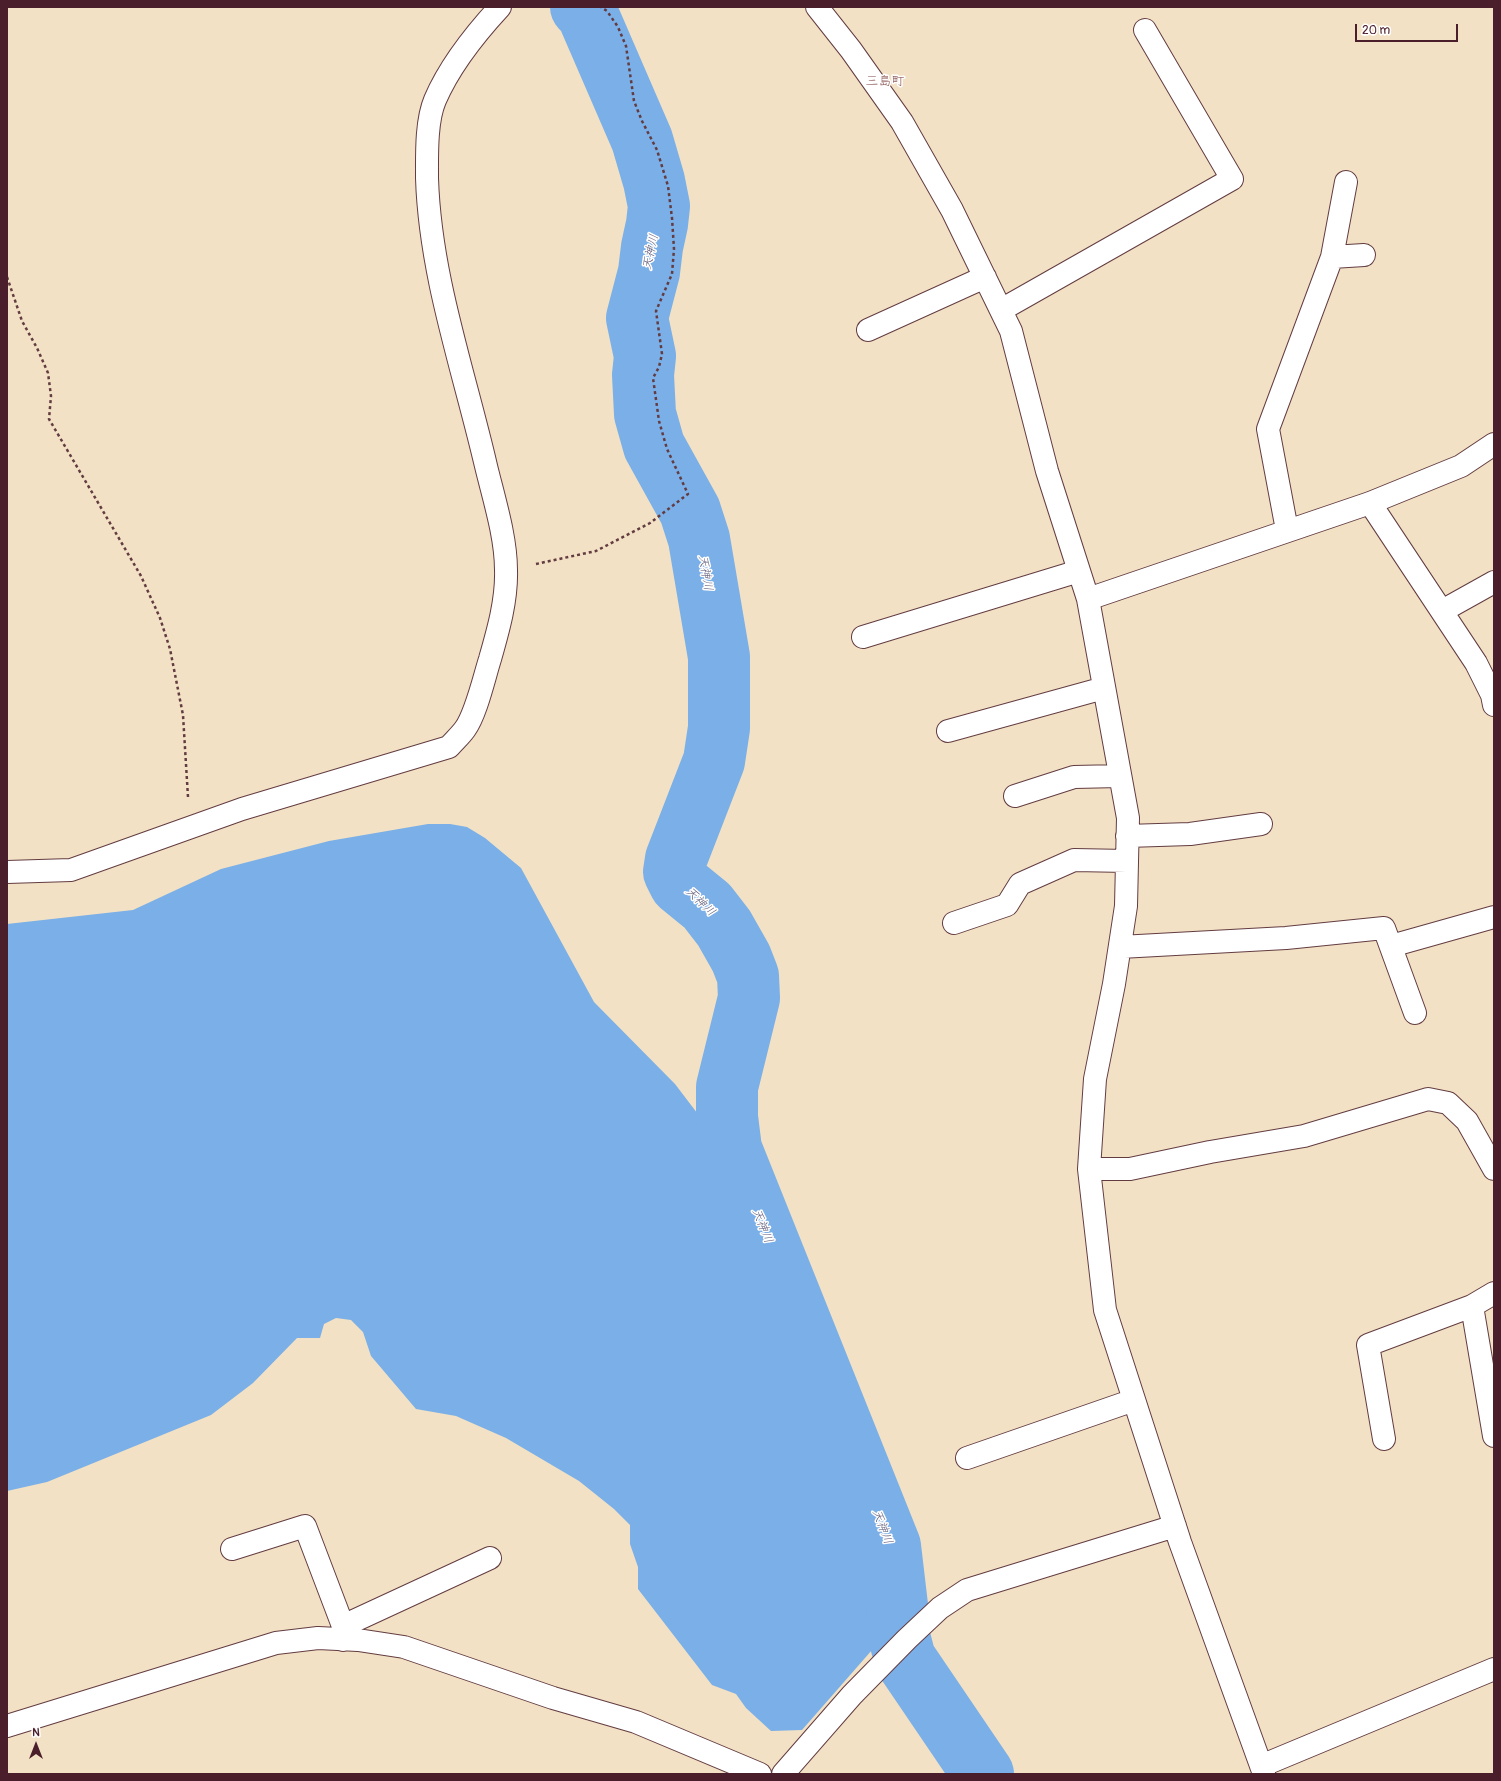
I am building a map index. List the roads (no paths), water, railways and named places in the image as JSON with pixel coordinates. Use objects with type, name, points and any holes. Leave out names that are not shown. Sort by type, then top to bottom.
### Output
[{"type":"street","points":[[7,872],[71,870],[242,809],[449,747],[466,728],[479,696],[499,622],[506,570],[499,521],[472,405],[439,279],[431,232],[427,162],[429,128],[434,101],[461,55],[480,29],[500,7]]},
{"type":"street","points":[[827,10],[851,50],[902,122],[952,210],[1000,310],[1012,331],[1047,471],[1088,599],[1128,818],[1126,906],[1120,947],[1095,1079],[1090,1169],[1105,1310],[1175,1526],[1263,1770],[1494,1669]]},
{"type":"street","points":[[1000,310],[1232,179],[1145,30]]},
{"type":"street","points":[[1287,530],[1268,429],[1332,257],[1346,182]]},
{"type":"street","points":[[1332,257],[1364,255]]},
{"type":"street","points":[[868,330],[985,277]]},
{"type":"street","points":[[1088,599],[1370,503],[1461,466],[1494,444]]},
{"type":"street","points":[[1370,503],[1476,663],[1492,695],[1494,705]]},
{"type":"street","points":[[863,637],[1078,570]]},
{"type":"street","points":[[1442,611],[1494,582]]},
{"type":"street","points":[[948,731],[1104,688]]},
{"type":"street","points":[[1015,796],[1074,777],[1120,776]]},
{"type":"street","points":[[1127,836],[1190,834],[1261,824]]},
{"type":"street","points":[[954,923],[1007,905],[1020,884],[1074,860],[1127,862]]},
{"type":"street","points":[[1391,946],[1494,917]]},
{"type":"street","points":[[1120,947],[1286,938],[1384,928],[1415,1013]]},
{"type":"street","points":[[1090,1169],[1130,1169],[1210,1152],[1304,1136],[1428,1100],[1448,1103],[1467,1120],[1494,1169]]},
{"type":"street","points":[[1384,1439],[1368,1345],[1472,1306],[1494,1294]]},
{"type":"street","points":[[1472,1306],[1494,1436]]},
{"type":"street","points":[[967,1458],[1134,1400]]},
{"type":"street","points":[[232,1549],[305,1526],[343,1633],[358,1640],[404,1647],[553,1698],[636,1722],[760,1774]]},
{"type":"street","points":[[783,1774],[852,1695],[901,1645],[940,1608],[967,1590],[1175,1526]]},
{"type":"street","points":[[7,1726],[276,1643],[318,1638],[343,1633],[490,1558]]},
{"type":"water","points":[[428,824],[450,824],[467,827],[485,838],[521,868],[594,1002],[675,1084],[707,1126],[783,1319],[865,1512],[876,1544],[886,1634],[802,1730],[771,1731],[746,1708],[736,1694],[712,1685],[638,1589],[638,1567],[630,1544],[630,1525],[614,1509],[579,1481],[506,1438],[456,1416],[416,1409],[371,1356],[363,1332],[351,1320],[336,1318],[324,1324],[320,1338],[297,1338],[253,1383],[211,1415],[47,1482],[7,1491],[7,924],[133,910],[221,869],[329,841]]},
{"type":"waterway","name":"天神川","points":[[581,7],[587,13],[642,140],[654,181],[659,206],[657,224],[649,272],[637,318],[645,356],[643,375],[645,414],[654,446],[690,511],[699,539],[719,657],[719,728],[714,761],[676,859],[674,872],[680,884],[707,906],[724,928],[741,958],[748,976],[749,998],[727,1087],[727,1117],[731,1149],[890,1546],[898,1614],[898,1632],[905,1659],[983,1774]]},
{"type":"district","name":"三島町","points":[[885,82]]}]
